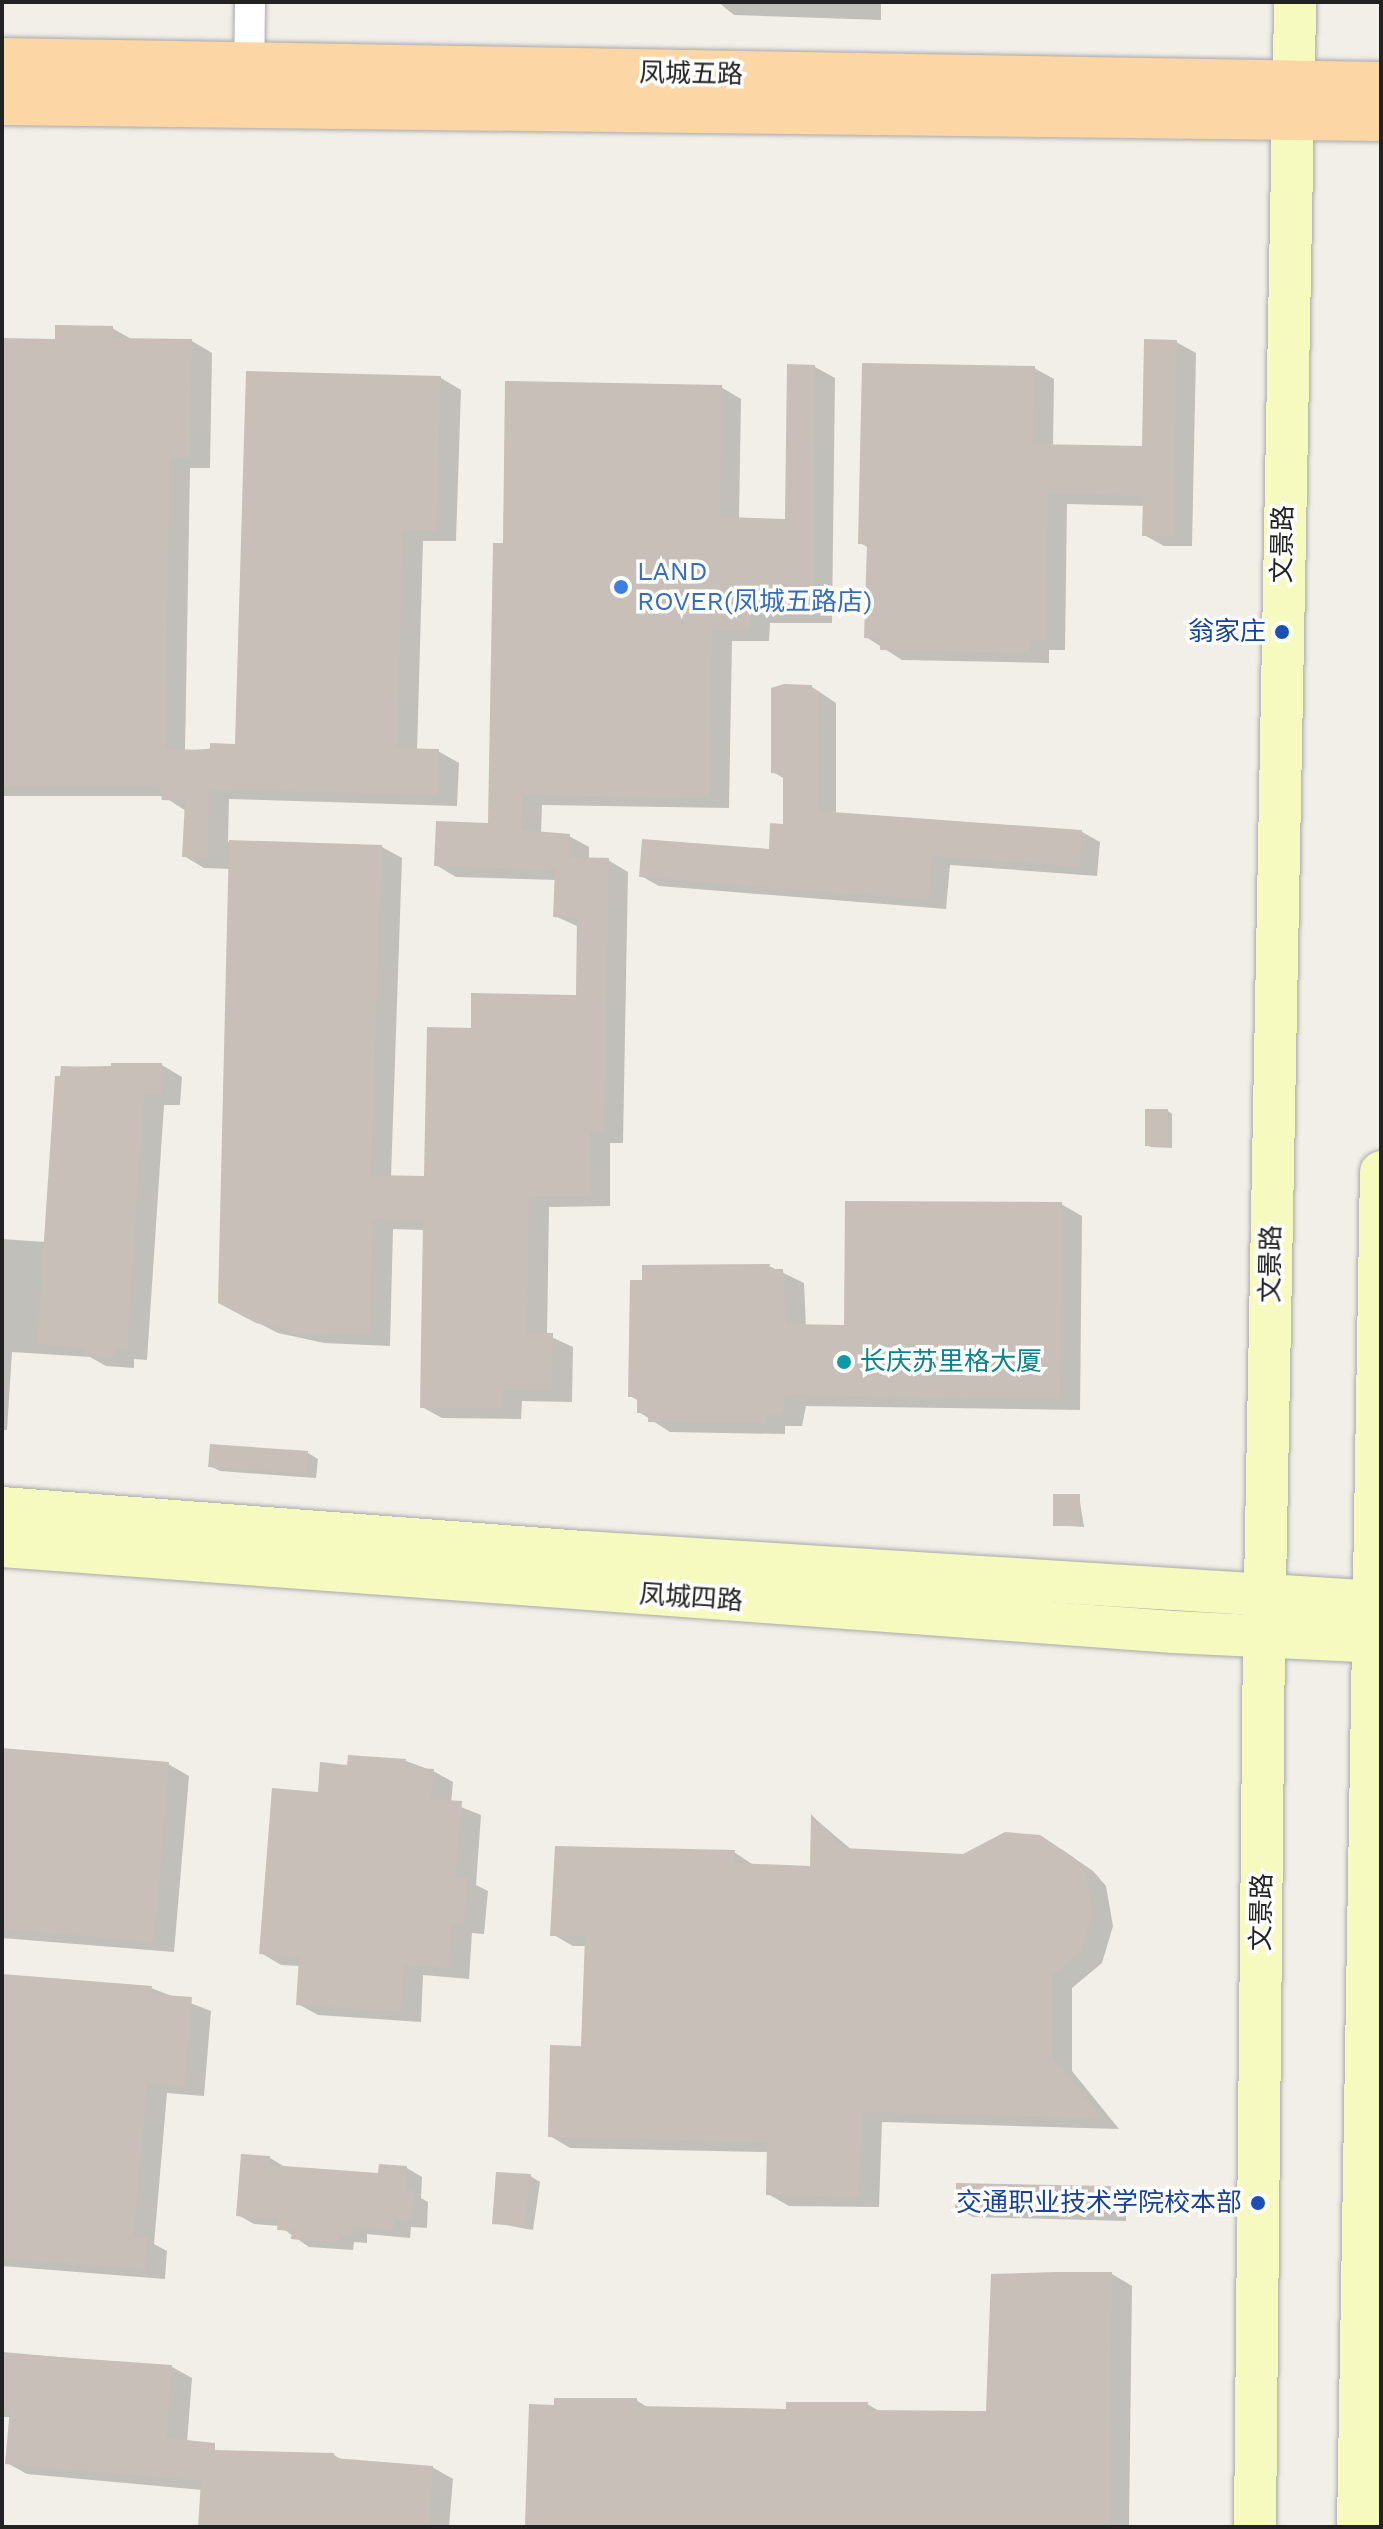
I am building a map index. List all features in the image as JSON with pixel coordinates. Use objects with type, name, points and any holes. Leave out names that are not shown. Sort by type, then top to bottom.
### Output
[{"type":"main road","name":"文景路","points":[[1255,2527],[1265,1617],[1295,2]]},
{"type":"main road","name":"凤城五路","points":[[2,60],[249,85],[1292,102],[1381,119]]},
{"type":"main road","name":"凤城五路","points":[[1292,102],[1381,84]]},
{"type":"main road","name":"凤城五路","points":[[2,103],[249,85]]},
{"type":"main road","points":[[1358,2527],[1378,1622],[1381,1172]]},
{"type":"main road","name":"凤城四路","points":[[2,1508],[1265,1617]]},
{"type":"main road","name":"凤城四路","points":[[2,1546],[1378,1622]]},
{"type":"street","points":[[249,85],[250,2]]},
{"type":"building","points":[[55,325],[113,326],[113,338],[192,339],[190,457],[170,457],[165,749],[210,750],[210,743],[235,744],[246,371],[441,376],[436,531],[403,530],[397,748],[439,749],[437,795],[209,789],[208,858],[182,857],[185,801],[162,800],[159,785],[2,786],[2,338],[55,339]]},
{"type":"building","points":[[1144,339],[1177,340],[1173,536],[1142,536],[1143,496],[1048,494],[1045,640],[1030,640],[1030,653],[880,650],[880,639],[864,638],[867,544],[858,544],[862,363],[1035,366],[1033,444],[1142,446]]},
{"type":"building","points":[[787,364],[815,365],[813,613],[750,613],[749,631],[712,630],[709,798],[523,795],[521,830],[570,834],[569,857],[609,858],[604,1133],[590,1132],[591,1196],[529,1196],[527,1333],[553,1333],[552,1391],[502,1390],[502,1409],[420,1408],[423,1220],[373,1219],[370,1335],[302,1333],[256,1323],[218,1303],[229,840],[382,845],[371,1175],[424,1176],[427,1027],[471,1028],[471,993],[576,995],[577,918],[553,917],[555,870],[434,866],[436,821],[488,823],[493,543],[503,543],[505,381],[722,385],[720,517],[785,519]]},
{"type":"building","points":[[784,684],[812,685],[812,690],[819,691],[818,811],[1082,830],[1080,867],[932,856],[929,900],[639,877],[642,839],[769,849],[770,823],[783,824],[783,774],[771,773],[771,688]]},
{"type":"building","points":[[111,1063],[162,1063],[161,1095],[144,1094],[127,1349],[115,1349],[114,1358],[84,1356],[85,1348],[37,1344],[55,1076],[60,1076],[61,1066],[111,1068]]},
{"type":"building","points":[[1145,1109],[1168,1109],[1169,1147],[1145,1146]]},
{"type":"building","name":"长庆苏里格大厦","points":[[845,1201],[1062,1202],[1060,1399],[785,1395],[782,1415],[765,1415],[765,1423],[648,1422],[648,1413],[637,1413],[637,1397],[628,1397],[630,1280],[642,1280],[642,1265],[770,1264],[769,1269],[783,1269],[786,1324],[844,1325]]},
{"type":"building","points":[[210,1444],[308,1451],[307,1474],[208,1467]]},
{"type":"building","points":[[1053,1494],[1080,1494],[1080,1526],[1053,1526]]},
{"type":"building","points":[[2,1748],[169,1762],[154,1942],[2,1929]]},
{"type":"building","points":[[348,1755],[406,1759],[405,1767],[434,1769],[431,1799],[462,1801],[456,1877],[468,1878],[464,1924],[452,1923],[449,1968],[404,1965],[401,2012],[296,2005],[299,1957],[259,1954],[272,1788],[318,1792],[320,1762],[347,1765]]},
{"type":"building","points":[[811,1814],[843,1848],[963,1854],[1005,1832],[1040,1835],[1073,1857],[1086,1873],[1093,1914],[1081,1951],[1052,1976],[1052,2057],[1102,2118],[862,2112],[859,2197],[766,2195],[767,2142],[548,2137],[550,2045],[581,2046],[585,1936],[550,1936],[555,1846],[735,1850],[734,1863],[810,1866]]},
{"type":"building","points":[[2,1974],[152,1986],[151,1994],[192,1997],[185,2086],[147,2083],[134,2237],[148,2237],[145,2269],[2,2258]]},
{"type":"building","points":[[241,2154],[270,2156],[270,2165],[378,2173],[379,2164],[407,2166],[406,2190],[414,2191],[411,2221],[395,2220],[394,2230],[352,2227],[351,2236],[339,2234],[338,2243],[291,2239],[292,2231],[277,2230],[278,2219],[236,2216]]},
{"type":"building","points":[[496,2172],[531,2174],[524,2226],[492,2224]]},
{"type":"building","points":[[956,2183],[1111,2186],[1111,2213],[955,2210]]},
{"type":"building","points":[[1112,2272],[1109,2527],[525,2525],[529,2404],[554,2405],[554,2398],[637,2398],[637,2406],[786,2409],[786,2402],[868,2402],[867,2410],[986,2411],[991,2274]]},
{"type":"building","points":[[2,2353],[172,2365],[167,2438],[215,2443],[215,2450],[334,2453],[334,2458],[433,2466],[429,2527],[198,2527],[201,2481],[5,2464],[10,2408],[2,2408]]},
{"type":"place","name":"LAND ROVER(凤城五路店)","points":[[621,587]]},
{"type":"place","name":"翁家庄","points":[[1282,632]]},
{"type":"place","name":"长庆苏里格大厦","points":[[844,1362]]},
{"type":"place","name":"交通职业技术学院校本部","points":[[1258,2203]]}]
